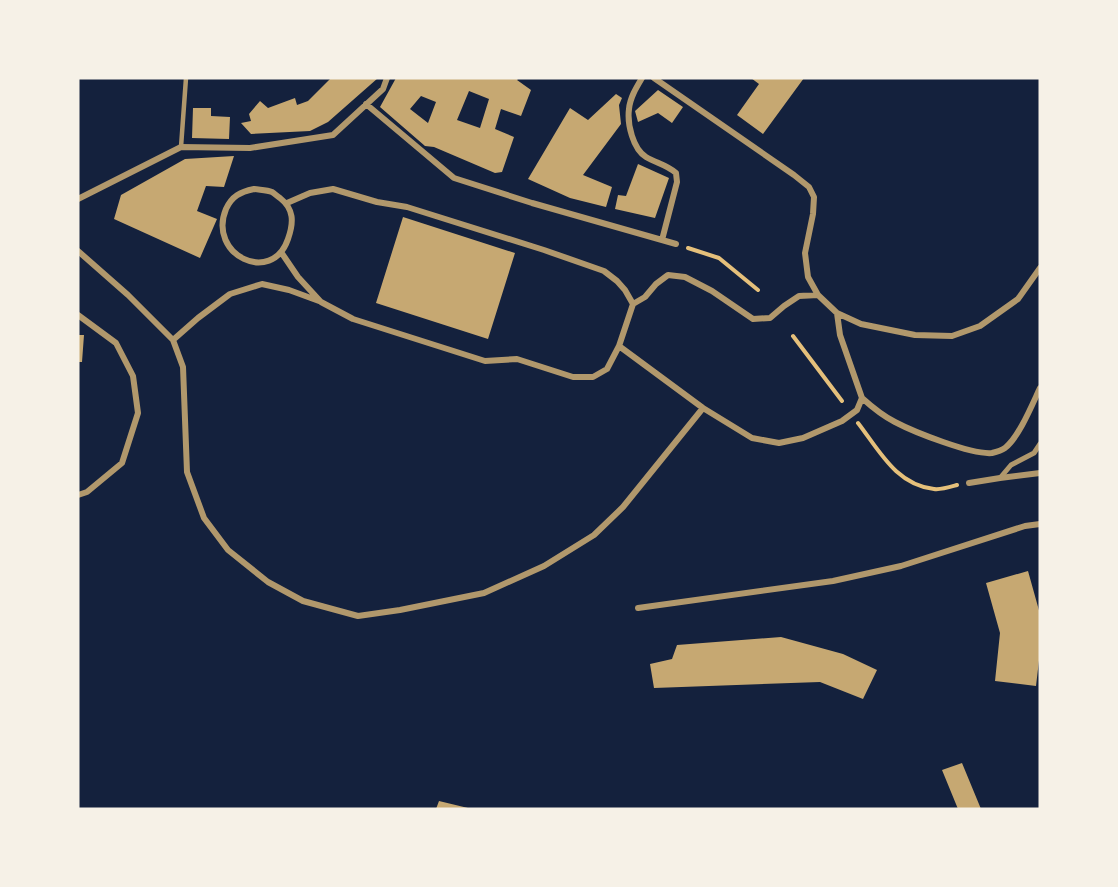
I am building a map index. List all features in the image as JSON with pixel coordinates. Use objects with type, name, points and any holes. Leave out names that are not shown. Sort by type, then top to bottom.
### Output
[{"type":"street","points":[[78,199],[181,147],[250,148],[333,135],[383,89],[387,78]]},
{"type":"street","points":[[642,78],[634,92],[629,110],[632,139],[644,156],[676,173],[677,182],[662,240]]},
{"type":"street","points":[[654,78],[809,187],[814,197],[805,253],[808,277],[818,295],[837,313],[861,324],[915,335],[952,336],[980,326],[1018,299],[1040,268]]},
{"type":"street","points":[[366,104],[454,178],[676,244]]},
{"type":"street","points":[[254,189],[273,192],[287,204],[292,216],[288,241],[281,252],[270,261],[255,262],[239,257],[229,247],[223,234],[223,217],[229,203],[238,193],[254,189]]},
{"type":"street","points":[[287,204],[310,193],[333,189],[377,202],[407,207],[604,271],[625,290],[633,304]]},
{"type":"street","points":[[78,251],[128,295],[172,340],[183,367],[187,472],[204,518],[228,550],[268,582],[303,601],[358,616],[400,610],[484,592],[544,566],[594,535],[623,507],[703,408]]},
{"type":"street","points":[[281,252],[298,278],[321,302]]},
{"type":"street","points":[[172,340],[230,294],[262,284],[289,290],[321,302],[353,319],[485,361],[517,359],[573,378],[593,377],[607,369],[620,346],[633,304],[645,297],[668,274],[685,277],[703,286],[753,319],[770,318],[799,296],[818,295]]},
{"type":"street","points":[[837,313],[840,335],[862,398],[894,422],[926,436],[978,452],[992,453],[1003,449],[1012,440],[1040,388]]},
{"type":"street","points":[[78,315],[116,343],[133,376],[138,413],[122,463],[87,492],[78,495]]},
{"type":"street","points":[[620,346],[703,408],[752,438],[779,443],[803,438],[842,421],[857,410],[862,398]]},
{"type":"street","points":[[1000,478],[1011,465],[1034,453],[1040,444]]},
{"type":"street","points":[[969,483],[1040,473]]},
{"type":"street","points":[[638,608],[833,581],[901,566],[1025,526],[1040,524]]},
{"type":"lane","points":[[181,147],[186,78]]},
{"type":"path","points":[[676,244],[719,258],[758,290]]},
{"type":"path","points":[[793,336],[842,401]]},
{"type":"path","points":[[858,423],[890,467],[909,482],[934,489],[969,483]]},
{"type":"building","points":[[331,78],[378,78],[328,122],[310,131],[251,134],[241,123],[251,121],[249,114],[260,101],[268,108],[295,98],[297,105],[308,101]]},
{"type":"building","points":[[396,78],[519,78],[517,80],[531,90],[521,116],[501,109],[495,129],[514,137],[502,172],[495,173],[434,147],[425,146],[380,107]],"holes":[[[469,91],[489,99],[480,128],[457,120]],[[421,96],[436,102],[428,123],[410,109]]]},
{"type":"building","points":[[751,78],[804,78],[763,134],[737,115],[759,84]]},
{"type":"building","points":[[658,90],[683,107],[672,123],[658,113],[638,122],[635,111]]},
{"type":"building","points":[[616,94],[622,98],[619,105],[621,124],[583,175],[612,187],[606,207],[570,198],[528,179],[570,108],[588,120]]},
{"type":"building","points":[[193,108],[211,108],[211,116],[230,117],[229,139],[192,138]]},
{"type":"building","points":[[234,156],[224,187],[206,186],[197,211],[217,219],[200,258],[114,219],[121,195],[185,159]]},
{"type":"building","points":[[638,164],[669,178],[655,218],[615,209],[618,195],[626,196]]},
{"type":"building","points":[[403,217],[515,253],[488,339],[376,303]]},
{"type":"building","points":[[78,335],[84,335],[82,362],[78,362]]},
{"type":"building","points":[[1028,571],[1040,614],[1040,652],[1036,686],[995,681],[1000,633],[986,583]]},
{"type":"building","points":[[781,637],[843,654],[877,670],[863,699],[820,682],[654,688],[650,664],[672,659],[677,645]]},
{"type":"building","points":[[962,763],[981,809],[958,809],[942,770]]},
{"type":"building","points":[[439,801],[468,808],[468,809],[436,809]]}]
